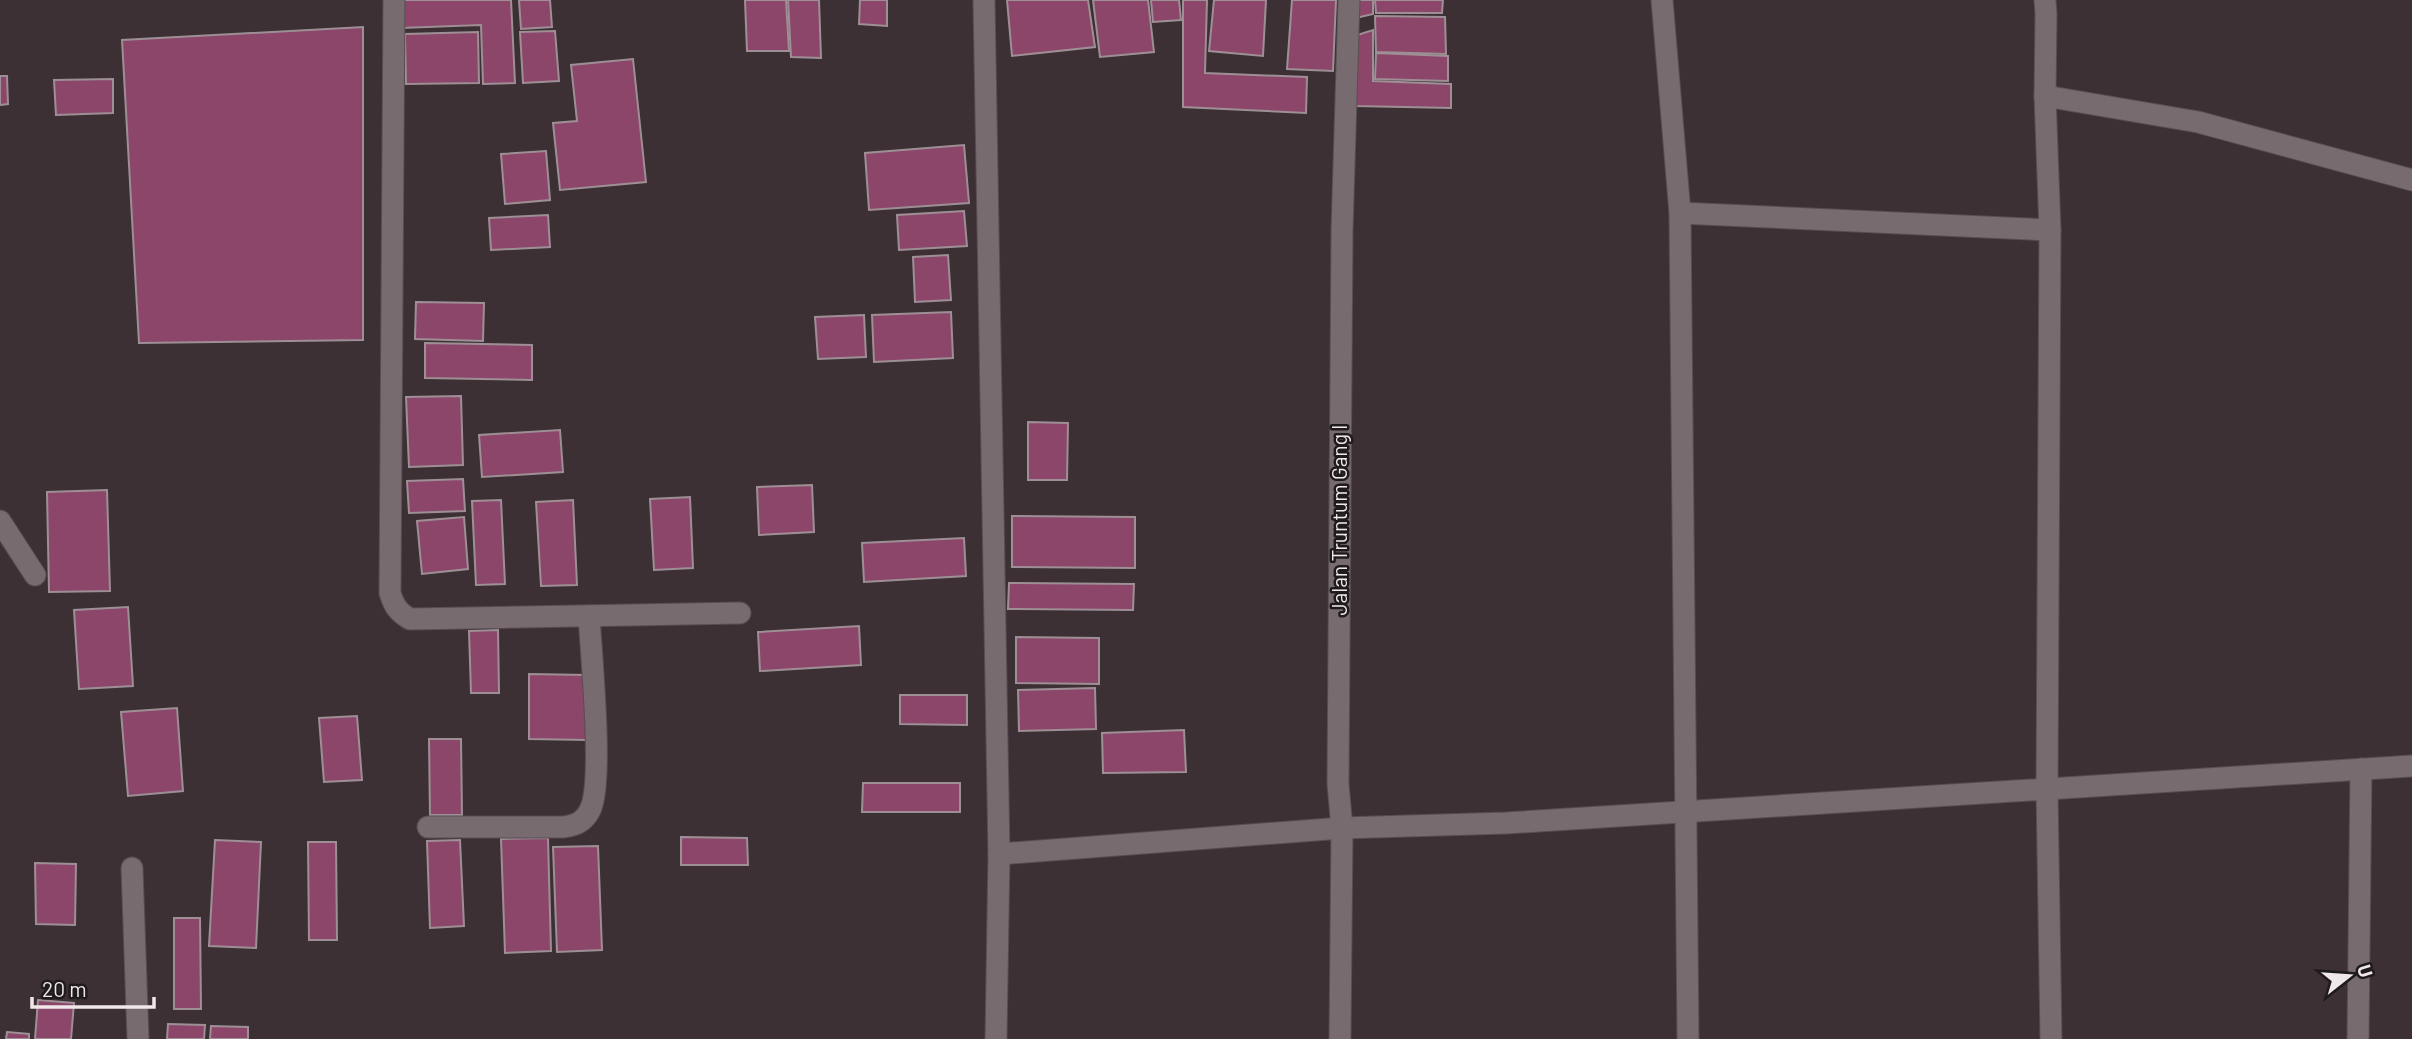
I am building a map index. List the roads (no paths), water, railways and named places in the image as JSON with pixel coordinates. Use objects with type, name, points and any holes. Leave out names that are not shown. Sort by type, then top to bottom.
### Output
[{"type":"street","points":[[394,0],[390,593],[393,605],[410,619],[740,613]]},
{"type":"street","points":[[984,0],[999,854],[996,1039]]},
{"type":"street","name":"Jalan Truntum Gang I","points":[[1340,1039],[1342,828],[1338,785],[1341,244],[1349,0]]},
{"type":"street","points":[[1661,0],[1680,214],[1688,1039]]},
{"type":"street","points":[[2045,0],[2050,230],[2047,790],[2050,1039]]},
{"type":"street","points":[[2045,96],[2198,122],[2412,180]]},
{"type":"street","points":[[1680,214],[2050,230]]},
{"type":"street","points":[[0,521],[35,575]]},
{"type":"street","points":[[428,827],[564,827],[584,820],[591,807],[596,771],[589,616]]},
{"type":"street","points":[[999,854],[1342,828],[1506,823],[2412,766]]},
{"type":"street","points":[[2358,1039],[2361,769]]},
{"type":"street","points":[[132,868],[138,1039]]}]
